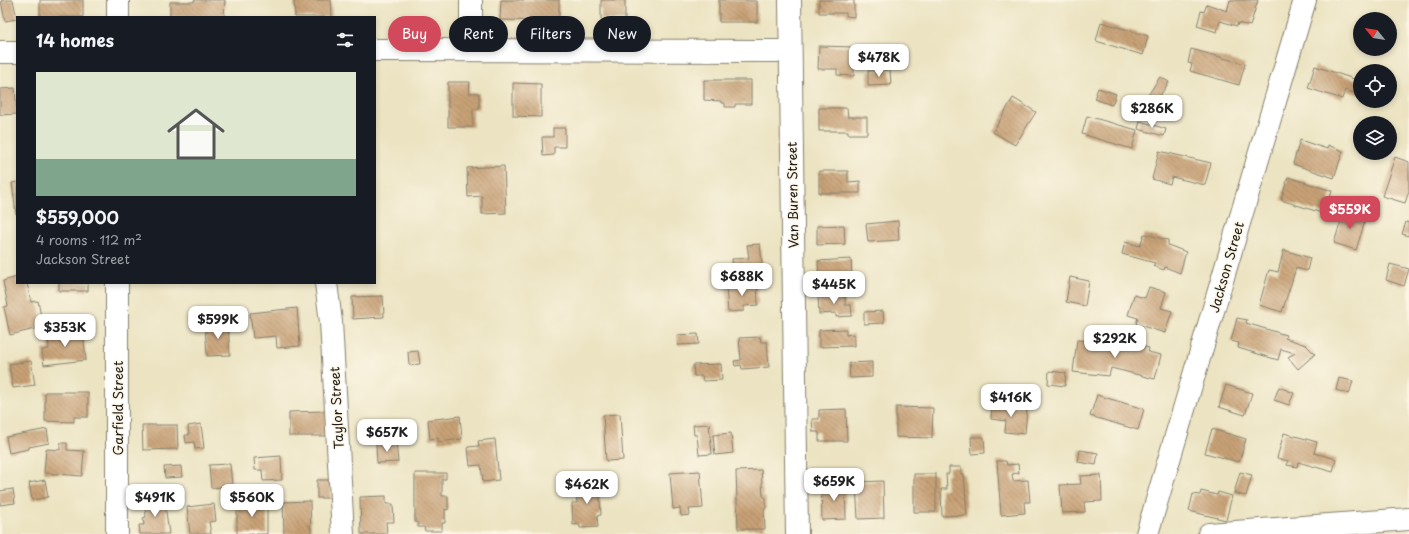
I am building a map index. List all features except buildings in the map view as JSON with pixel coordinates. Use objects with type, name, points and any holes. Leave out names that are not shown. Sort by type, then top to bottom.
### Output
[{"type":"street","points":[[118,0],[118,16]]},
{"type":"street","points":[[471,0],[471,16]]},
{"type":"street","name":"Van Buren Street","points":[[790,0],[797,534]]},
{"type":"street","name":"Jackson Street","points":[[1147,534],[1305,0]]},
{"type":"street","points":[[376,50],[449,50]]},
{"type":"street","points":[[508,50],[790,51]]},
{"type":"street","points":[[0,52],[16,52]]},
{"type":"street","name":"Garfield Street","points":[[117,534],[118,284]]},
{"type":"street","name":"Taylor Street","points":[[326,284],[331,322],[343,534]]},
{"type":"street","points":[[1209,534],[1409,519]]}]
